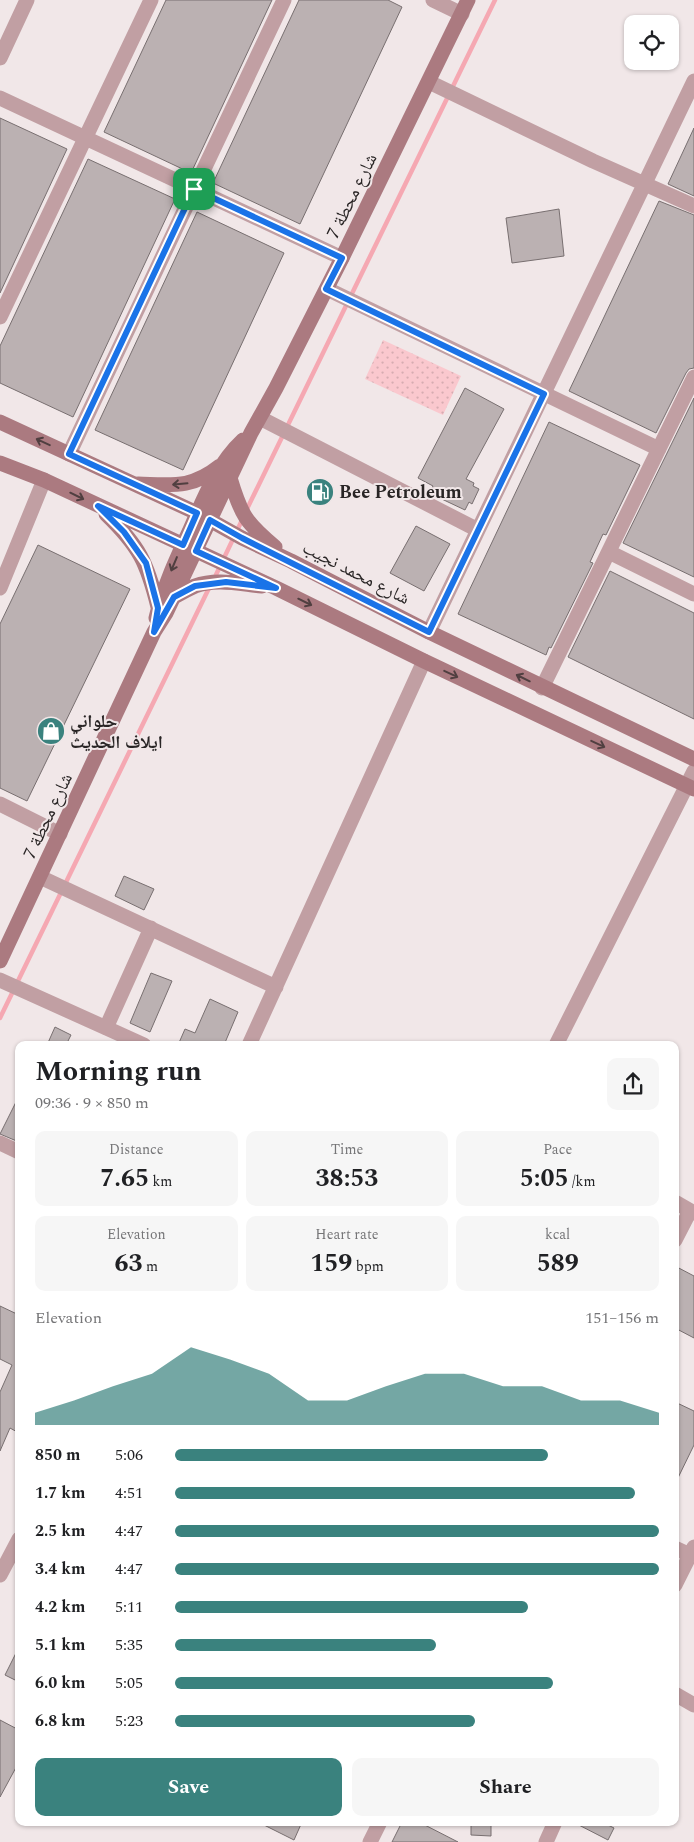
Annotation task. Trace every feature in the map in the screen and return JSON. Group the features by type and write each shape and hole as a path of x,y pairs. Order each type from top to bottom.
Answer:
{"main road":[{"name":"شارع محطة 7","path":"204,516 230,478 251,433 342,258 465,7"},
{"name":"شارع محمد نجيب","path":"0,422 204,516 242,538 429,632 542,688 694,759"},
{"name":"شارع محطة 7","path":"0,961 154,632 174,597 190,548 223,463 238,444 251,433"},
{"path":"0,462 44,480 276,588 690,788"},
{"path":"132,484 179,484 194,482 203,478 223,463"},
{"path":"230,478 242,514 250,525 291,561"},
{"path":"98,506 124,532 141,556 151,579 158,608"},
{"name":"شارع محطة 7","path":"154,632 158,608 166,585 190,548"},
{"path":"174,597 195,586 214,582 276,588"}],"street":[{"path":"0,58 27,0"},
{"path":"0,318 151,0"},
{"path":"69,454 284,0"},
{"path":"433,0 465,7"},
{"path":"429,632 694,81"},
{"path":"429,82 593,161 694,206"},
{"path":"0,98 342,258"},
{"path":"326,289 659,449"},
{"path":"542,688 694,377"},
{"path":"260,418 478,530"},
{"path":"0,588 44,480"},
{"path":"609,552 694,594"},
{"path":"251,1041 424,661"},
{"path":"558,1041 690,788 694,771"},
{"path":"0,804 60,834"},
{"path":"40,877 276,987"},
{"path":"106,1028 151,928"},
{"path":"0,980 135,1041"},
{"path":"0,1143 15,1150"},
{"path":"679,1204 692,1212 679,1233"},
{"path":"0,1576 15,1547"},
{"path":"679,1549 692,1551 679,1577"},
{"path":"679,1696 694,1705"},
{"path":"370,1842 378,1826"},
{"path":"549,1841 554,1826"}],"shaded area":[{"path":"383,340 461,376 443,415 365,379"}],"building":[{"path":"166,0 272,0 191,173 104,132"},
{"path":"299,0 388,0 402,7 300,224 213,183"},
{"path":"0,118 67,149 0,293"},
{"path":"694,128 694,196 668,184"},
{"path":"88,159 175,199 73,417 0,383 0,346"},
{"path":"659,201 694,215 694,368 689,369 686,373 656,433 569,391"},
{"path":"559,209 564,256 512,263 506,218"},
{"path":"197,212 284,253 183,470 95,430"},
{"path":"465,388 504,409 466,479 474,483 473,486 479,489 472,504 469,502 465,510 429,493 433,486 418,478"},
{"path":"694,398 694,577 623,543"},
{"path":"549,422 640,465 606,535 603,534 590,562 593,563 546,655 458,614"},
{"path":"416,526 450,544 424,591 390,573"},
{"path":"38,545 130,589 27,801 0,788 0,624"},
{"path":"610,571 694,613 694,719 568,657"},
{"path":"124,876 154,889 144,910 115,896"},
{"path":"151,973 172,981 150,1032 130,1023"},
{"path":"210,999 238,1012 226,1041 180,1041 185,1029 195,1033"},
{"path":"55,1027 71,1035 68,1041 49,1041"},
{"path":"15,1104 15,1140 0,1134"},
{"path":"679,1268 694,1276 694,1338 679,1330"},
{"path":"0,1306 15,1313 15,1431 10,1428 0,1451 0,1392 12,1365 0,1359"},
{"path":"679,1404 694,1411 694,1445 679,1476"},
{"path":"15,1655 15,1680 5,1675"},
{"path":"0,1720 15,1728 15,1769 0,1797"},
{"path":"266,1826 300,1826 294,1840"},
{"path":"400,1826 427,1826 458,1842 392,1842"},
{"path":"471,1826 491,1826 491,1836 471,1835"},
{"path":"581,1826 610,1826 614,1828 608,1840"}],"waterway":[{"path":"246,511 495,0"},
{"path":"214,579 243,518"},
{"path":"0,1018 210,586"}],"place":[{"name":"Bee Petroleum","path":"320,492"},
{"name":"حلواني ايلاف الحديث","path":"51,731"}],"route":[{"path":"194,189 342,258 326,289 544,394 429,632 210,520 196,551 276,588 226,582 195,586 174,597 154,632 158,608 146,563 124,532 98,506 183,545 197,513 69,454 194,189"}]}
